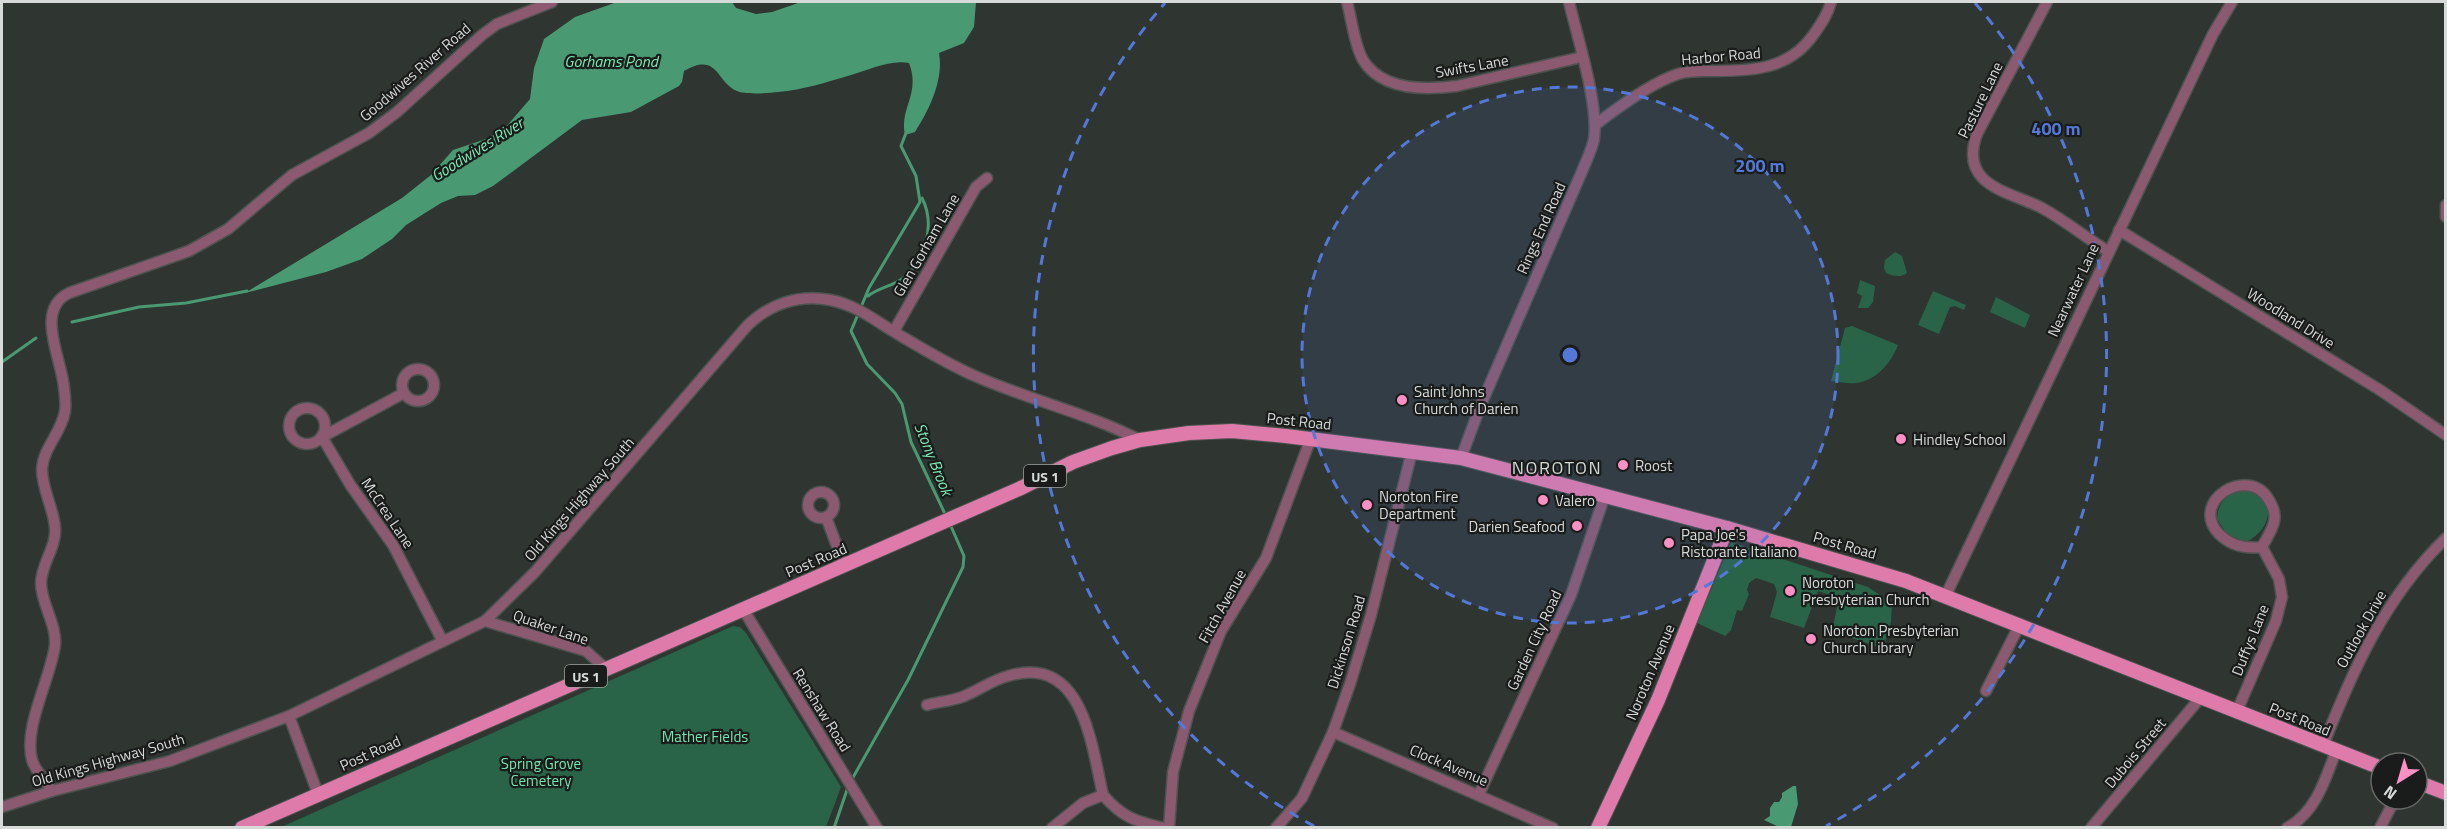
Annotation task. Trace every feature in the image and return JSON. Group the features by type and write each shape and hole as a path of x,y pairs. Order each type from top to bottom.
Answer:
{"main road":[{"name":"Post Road","path":"242,828 1021,488 1073,462 1140,440 1189,433 1232,431 1311,438 1461,458 1727,528 1946,595 2369,763"},
{"name":"Noroton Avenue","path":"1598,828 1658,700 1727,528"},
{"path":"2429,787 2445,793"}],"street":[{"name":"Goodwives River Road","path":"52,791 33,762 31,749 37,711 55,643 41,582 56,537 52,510 43,479 43,460 61,425 65,410 64,384 52,328 53,309 56,302 69,293 170,258 228,229 292,175 369,133 397,112 482,34 497,24 552,2"},
{"name":"Swifts Lane","path":"1347,2 1362,59 1382,77 1405,86 1437,89 1457,86 1582,57"},
{"name":"Rings End Road","path":"1461,458 1480,407 1590,152 1595,124 1569,2"},
{"name":"Harbor Road","path":"1595,124 1651,88 1678,74 1765,68 1779,64 1805,46 1828,11 1831,2"},
{"name":"Pasture Lane","path":"2047,2 1977,134 1973,145 1973,162 1989,185 1998,191 2043,209 2108,251"},
{"name":"Nearwater Lane","path":"1946,595 2108,251 2213,34 2232,2"},
{"name":"Glen Gorham Lane","path":"894,331 976,187 987,178"},
{"path":"2445,205 2445,217"},
{"name":"Woodland Drive","path":"2119,230 2380,390 2445,435"},
{"name":"Old Kings Highway South","path":"2,807 52,791 170,760 289,716 484,621 543,563 732,341 755,318 772,307 794,300 830,300 860,311 942,360 975,376 1113,426 1140,440"},
{"name":"McCrea Lane","path":"404,393 322,436 351,486 393,545 442,640"},
{"name":"Fitch Avenue","path":"1169,828 1173,772 1189,711 1221,631 1266,558 1311,438"},
{"name":"Dickinson Road","path":"1276,828 1302,798 1333,732 1371,615 1412,451"},
{"path":"2246,485 2258,488 2268,497 2274,511 2274,521 2262,547 2252,548 2230,543 2213,527 2210,519 2211,509 2222,493 2234,486 2246,485"},
{"name":"Garden City Road","path":"1479,794 1572,595 1605,495"},
{"path":"826,517 844,565"},
{"name":"Outlook Drive","path":"2287,828 2301,818 2315,801 2352,675 2377,626 2406,581 2445,538"},
{"name":"Duffys Lane","path":"2237,711 2276,621 2282,597 2279,579 2262,547"},
{"name":"Renshaw Road","path":"743,609 877,828"},
{"name":"Quaker Lane","path":"484,621 585,651 605,668"},
{"path":"1986,691 2020,624"},
{"path":"927,705 962,697 1006,676 1028,671 1050,675 1069,690 1087,722 1103,795 1117,811 1134,821 1164,828"},
{"name":"Dubois Street","path":"2091,828 2201,697"},
{"path":"289,716 318,794"},
{"name":"Clock Avenue","path":"1333,732 1553,828"},
{"path":"1052,828 1083,803 1103,795"},
{"path":"2380,828 2389,811"}],"green space":[{"path":"1895,252 1902,256 1907,273 1902,276 1886,273 1884,268 1885,260"},
{"path":"1860,280 1875,286 1873,302 1868,308 1858,308 1862,296 1857,293"},
{"path":"1933,291 1966,305 1964,310 1955,306 1950,307 1939,334 1918,325"},
{"path":"1996,297 2030,315 2025,328 1990,312"},
{"path":"1852,326 1898,345 1887,364 1870,379 1853,383 1831,381 1845,328"},
{"path":"2245,490 2256,493 2263,499 2268,513 2262,529 2246,542 2227,534 2217,519 2219,507 2225,499"},
{"path":"1731,542 1868,587 1892,603 1891,622 1883,649 1832,631 1839,598 1818,591 1804,628 1770,617 1777,592 1774,584 1756,578 1749,583 1747,590 1749,594 1742,611 1737,610 1731,630 1725,636 1697,623"},
{"path":"733,626 740,627 746,633 841,787 826,827 279,828"}],"water":[{"name":"Gorhams Pond","path":"617,2 732,2 736,8 756,14 772,12 801,2 976,2 974,27 964,43 939,53 939,74 934,94 915,132 905,135 905,117 913,84 909,63 887,64 797,89 757,93 737,91 730,87 710,66 704,64 695,66 684,71 679,86 631,112 582,120 493,186 475,195 458,196 441,203 406,225 392,239 362,259 326,272 245,293 402,198 431,175 453,150 489,138 505,128 530,99 534,68 544,39 575,17"},
{"path":"1796,786 1798,804 1791,827 1779,827 1764,820 1770,816 1770,808 1774,802 1779,802 1782,793"}],"waterway":[{"name":"Stony Brook","path":"906,133 901,146 916,176 920,202 869,288 851,331 867,364 895,393 902,404 911,442 946,516"},
{"path":"868,296 902,279 918,262 928,230 926,208 922,198"},
{"name":"Goodwives River","path":"72,322 139,307 186,303 247,291"},
{"name":"Goodwives River","path":"2,362 36,338"},
{"name":"Stony Brook","path":"851,781 908,680 963,567 964,556 950,524"},
{"name":"Stony Brook","path":"834,828 848,787"}],"place":[{"name":"Saint Johns Church of Darien","path":"1402,400"},
{"name":"Hindley School","path":"1901,439"},
{"name":"Roost","path":"1623,465"},
{"name":"Valero","path":"1543,500"},
{"name":"Noroton Fire Department","path":"1367,505"},
{"name":"Darien Seafood","path":"1577,526"},
{"name":"Papa Joe's Ristorante Italiano","path":"1669,543"},
{"name":"Noroton Presbyterian Church","path":"1790,591"},
{"name":"Noroton Presbyterian Church Library","path":"1811,639"}],"district":[{"name":"NOROTON","path":"1557,467"}],"park label":[{"name":"Mather Fields","path":"705,736"},
{"name":"Spring Grove Cemetery","path":"541,772"}]}
